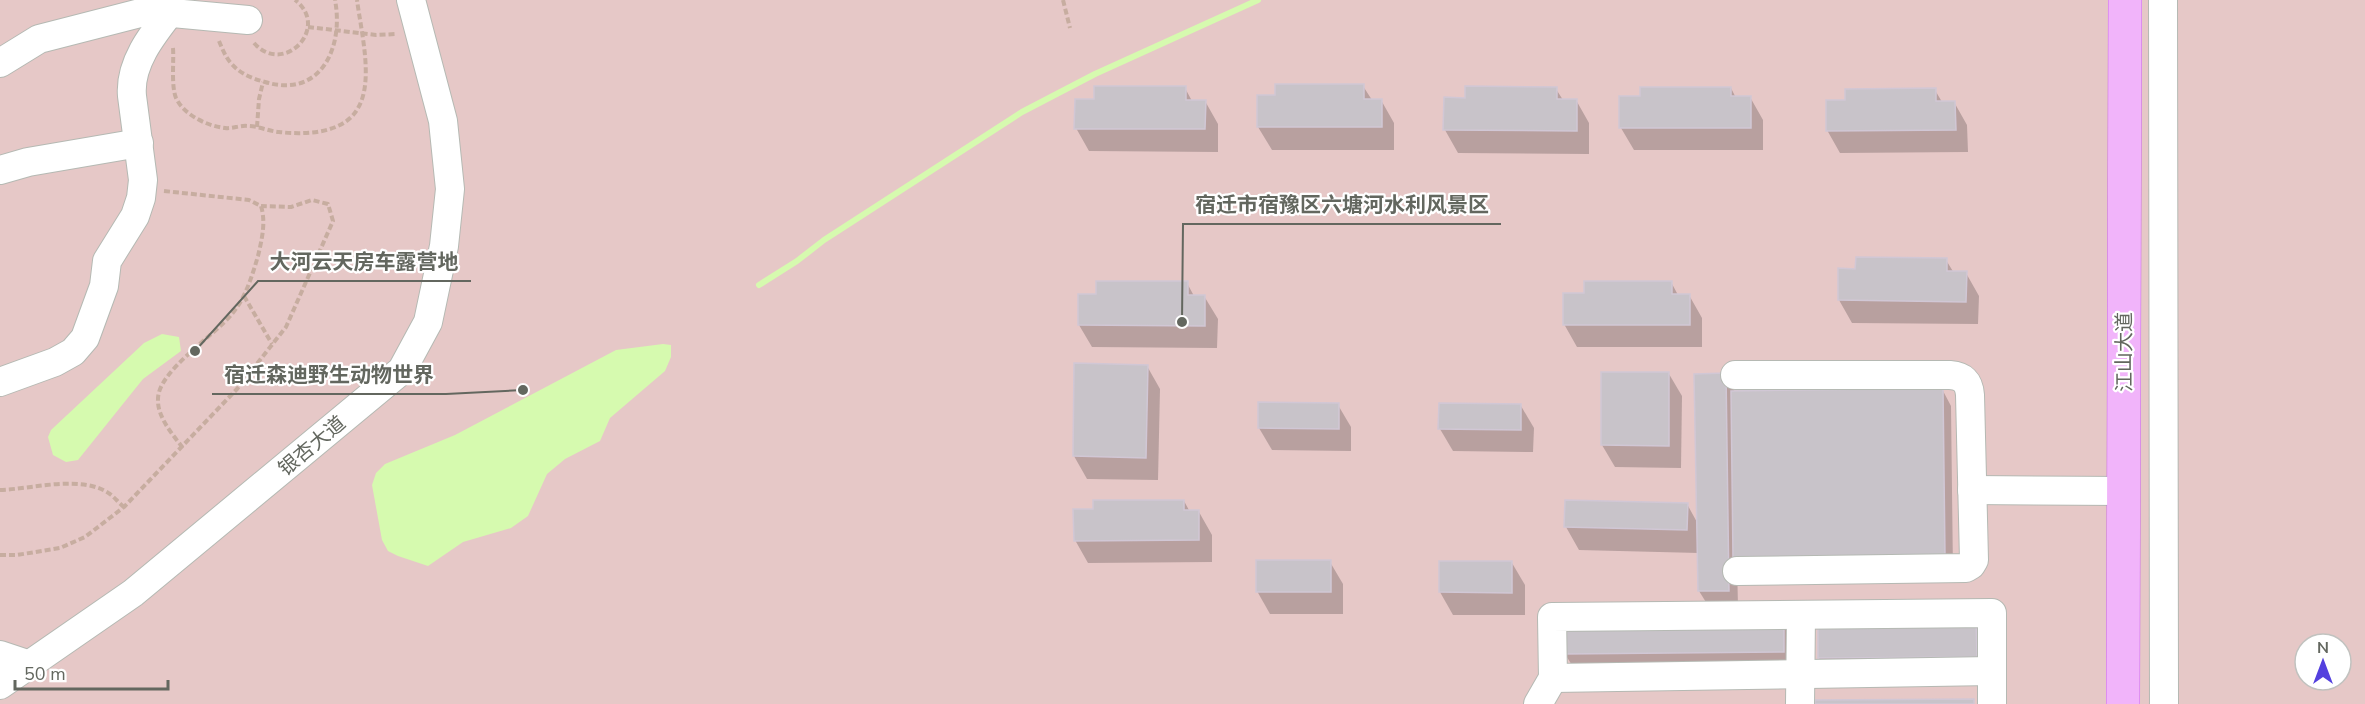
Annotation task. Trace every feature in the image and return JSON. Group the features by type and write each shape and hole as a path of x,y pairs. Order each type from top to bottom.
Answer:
{"main road":[{"name":"江山大道","path":"2123,704 2125,0"}],"street":[{"name":"银杏大道","path":"0,685 133,593 402,370 428,322 444,246 450,189 443,121 411,0"},
{"path":"2163,0 2164,704"},
{"path":"0,382 55,362 73,352 85,338 104,286 107,261 135,216 143,180 132,96 132,78 143,50 151,7"},
{"path":"0,63 39,39 151,7 248,20"},
{"path":"0,170 28,162 139,143"},
{"path":"1735,375 1958,376 1965,381 1971,395 1974,560 1966,568 1737,571"},
{"path":"1972,490 2124,491"},
{"path":"1538,704 1553,678 1552,617 1992,613 1992,704"},
{"path":"1800,704 1801,615"},
{"path":"0,655 30,665"},
{"path":"1553,678 1992,671"}],"path":[{"path":"248,20 252,40 258,47 277,55 296,48 303,41 308,27 306,12 296,0"},
{"path":"213,16 218,39 228,61 247,77 272,85 304,84 325,66 334,45 337,30 335,0"},
{"path":"151,7 176,98 189,112 201,122 226,128 247,126 298,134 316,132 341,124 358,110 366,86 357,0"},
{"path":"1063,0 1070,28"},
{"path":"308,27 376,35 420,33"},
{"path":"257,127 263,82"},
{"path":"0,555 17,555 60,548 85,537 124,507 183,448 237,389 286,327 333,221 328,204 312,200 291,207 261,206 249,200 226,196 142,190"},
{"path":"183,448 161,413 158,399 173,368 216,331 244,296 261,243 264,216 261,206"},
{"path":"244,296 272,344"},
{"path":"0,490 66,483 94,487 110,494 124,507"}],"shaded area":[{"path":"0,0 2365,0 2365,704 0,704"},
{"path":"162,334 179,337 181,351 143,379 78,460 66,462 53,455 48,437 51,430 144,343"},
{"path":"671,345 671,357 665,371 610,418 600,441 565,459 547,474 528,516 511,528 463,542 428,566 388,551 382,540 372,485 376,473 385,464 455,435 616,350"}],"building":[{"path":"1275,84 1364,84 1364,99 1382,99 1382,127 1257,127 1257,95 1275,95"},
{"path":"1094,86 1186,86 1186,100 1206,100 1205,129 1074,129 1075,99 1094,99"},
{"path":"1465,86 1557,87 1557,99 1577,99 1577,131 1443,130 1444,97 1465,98"},
{"path":"1640,87 1731,87 1731,96 1751,96 1751,128 1619,128 1619,96 1640,96"},
{"path":"1936,88 1936,101 1955,101 1956,130 1826,131 1826,100 1845,100 1845,89"},
{"path":"1856,257 1947,258 1947,271 1967,271 1966,302 1838,300 1838,268 1855,269"},
{"path":"1096,281 1188,281 1188,295 1205,295 1205,326 1078,325 1078,294 1096,294"},
{"path":"1584,281 1672,281 1672,294 1690,294 1690,325 1563,325 1563,293 1584,293"},
{"path":"1074,363 1148,365 1146,458 1073,456"},
{"path":"1601,372 1669,372 1669,446 1601,445"},
{"path":"1726,373 1729,591 1698,591 1694,374"},
{"path":"1943,388 1945,556 1733,559 1731,391"},
{"path":"1258,402 1339,403 1339,429 1258,428"},
{"path":"1439,403 1521,404 1521,430 1438,429"},
{"path":"1093,500 1184,500 1184,510 1199,510 1199,540 1074,541 1073,509 1093,509"},
{"path":"1565,500 1688,503 1687,530 1564,527"},
{"path":"1256,560 1331,560 1331,592 1256,592"},
{"path":"1439,561 1512,561 1512,593 1439,592"},
{"path":"1976,620 1977,657 1818,658 1818,621"},
{"path":"1784,622 1784,652 1564,654 1564,623"},
{"path":"1974,699 1974,704 1815,704 1815,700"}],"waterway":[{"path":"759,285 797,261 824,240 1022,112 1095,74 1258,0"}],"place":[{"name":"宿迁市宿豫区六塘河水利风景区","path":"1182,322"},
{"name":"大河云天房车露营地","path":"195,351"},
{"name":"宿迁森迪野生动物世界","path":"523,390"}]}
